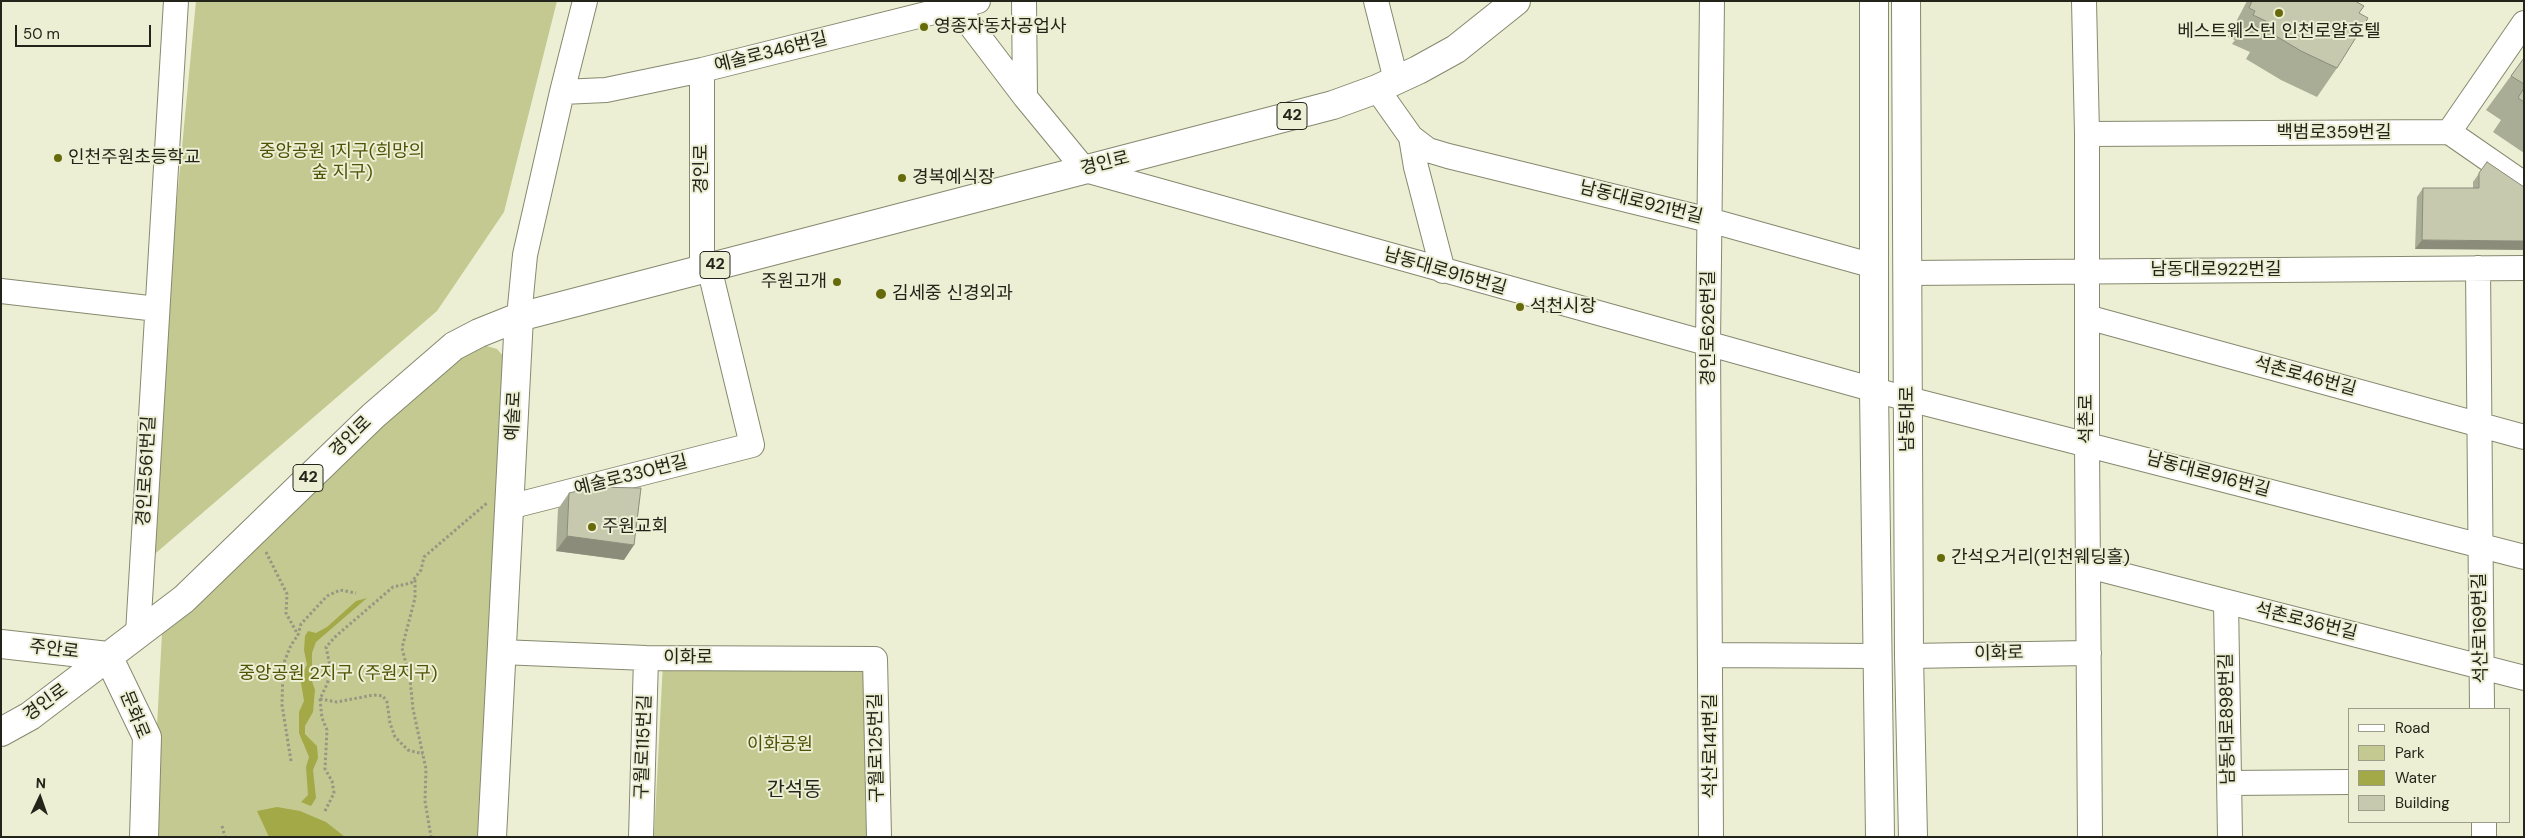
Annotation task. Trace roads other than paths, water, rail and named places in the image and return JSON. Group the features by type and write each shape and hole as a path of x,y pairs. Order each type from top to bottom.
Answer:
{"main road":[{"name":"경인로","path":"1486,27 1505,1"},
{"name":"경인로","path":"1,732 30,716 184,598 373,416 454,346 519,317 1332,106 1387,85 1456,48 1486,27 1516,1"},
{"name":"경인로","path":"1486,27 1536,1"},
{"path":"1874,1 1874,266 1891,395 1878,656 1880,837"},
{"name":"남동대로","path":"1906,1 1908,273 1891,395 1909,656 1912,837"},
{"name":"예술로","path":"492,837 519,317"},
{"name":"주안로","path":"1,644 108,656"},
{"name":"문화로","path":"108,656 147,737 144,837"}],"street":[{"name":"경인로561번길","path":"138,633 176,1"},
{"name":"예술로","path":"519,317 525,255 585,1"},
{"path":"1024,1 1025,97"},
{"path":"1376,1 1387,85 1411,137 1416,167 1443,272"},
{"name":"경인로626번길","path":"1710,655 1708,344 1712,1"},
{"name":"석촌로","path":"2084,1 2087,134 2086,444 2090,837"},
{"path":"962,3 1025,97 1085,170"},
{"name":"예술로346번길","path":"562,92 606,90 702,70 962,3"},
{"path":"2524,23 2449,132 2524,184"},
{"name":"경인로","path":"702,70 706,268 752,445"},
{"name":"백범로359번길","path":"2087,134 2449,132"},
{"name":"남동대로921번길","path":"1411,137 1428,150 1448,156 1709,220 1874,266"},
{"name":"남동대로915번길","path":"1085,170 1443,272 1891,395"},
{"name":"석산로169번길","path":"2478,268 2482,708"},
{"name":"남동대로922번길","path":"1908,273 2087,270 2524,268"},
{"path":"2,295 157,309"},
{"name":"석촌로46번길","path":"2087,317 2524,436"},
{"name":"남동대로916번길","path":"1891,395 2524,558"},
{"name":"예술로330번길","path":"510,495 752,445"},
{"name":"석촌로36번길","path":"2088,566 2524,678"},
{"name":"남동대로898번길","path":"2226,602 2230,837"},
{"name":"이화로","path":"501,652 646,658 875,659"},
{"name":"이화로","path":"1909,656 2089,653"},
{"path":"1710,655 1878,656"},
{"name":"석산로141번길","path":"1710,655 1711,837"},
{"name":"구월로115번길","path":"641,837 646,658"},
{"name":"구월로125번길","path":"875,659 879,837"},
{"path":"2229,783 2348,782"},
{"path":"2484,823 2484,837"}],"water":[{"path":"367,598 316,642 312,653 312,681 315,690 313,712 305,726 305,734 317,746 318,758 313,770 316,798 311,806 301,802 308,795 306,767 309,757 299,733 299,712 304,701 300,677 307,665 304,650 305,636 308,631 316,633 327,627 356,601"},
{"path":"277,807 300,811 326,822 345,837 269,837 257,811"}],"place":[{"name":"베스트웨스턴 인천로얄호텔","path":"2279,13"},
{"name":"영종자동차공업사","path":"924,27"},
{"name":"인천주원초등학교","path":"58,158"},
{"name":"경복예식장","path":"902,178"},
{"name":"주원고개","path":"837,282"},
{"name":"김세중 신경외과","path":"881,294"},
{"name":"석천시장","path":"1520,307"},
{"name":"주원교회","path":"592,527"},
{"name":"간석오거리(인천웨딩홀)","path":"1941,558"}],"district":[{"name":"간석동","path":"794,791"}],"park label":[{"name":"중앙공원 1지구(희망의 숲 지구)","path":"342,162"},
{"name":"중앙공원 2지구 (주원지구)","path":"338,674"},
{"name":"이화공원","path":"780,745"}]}
